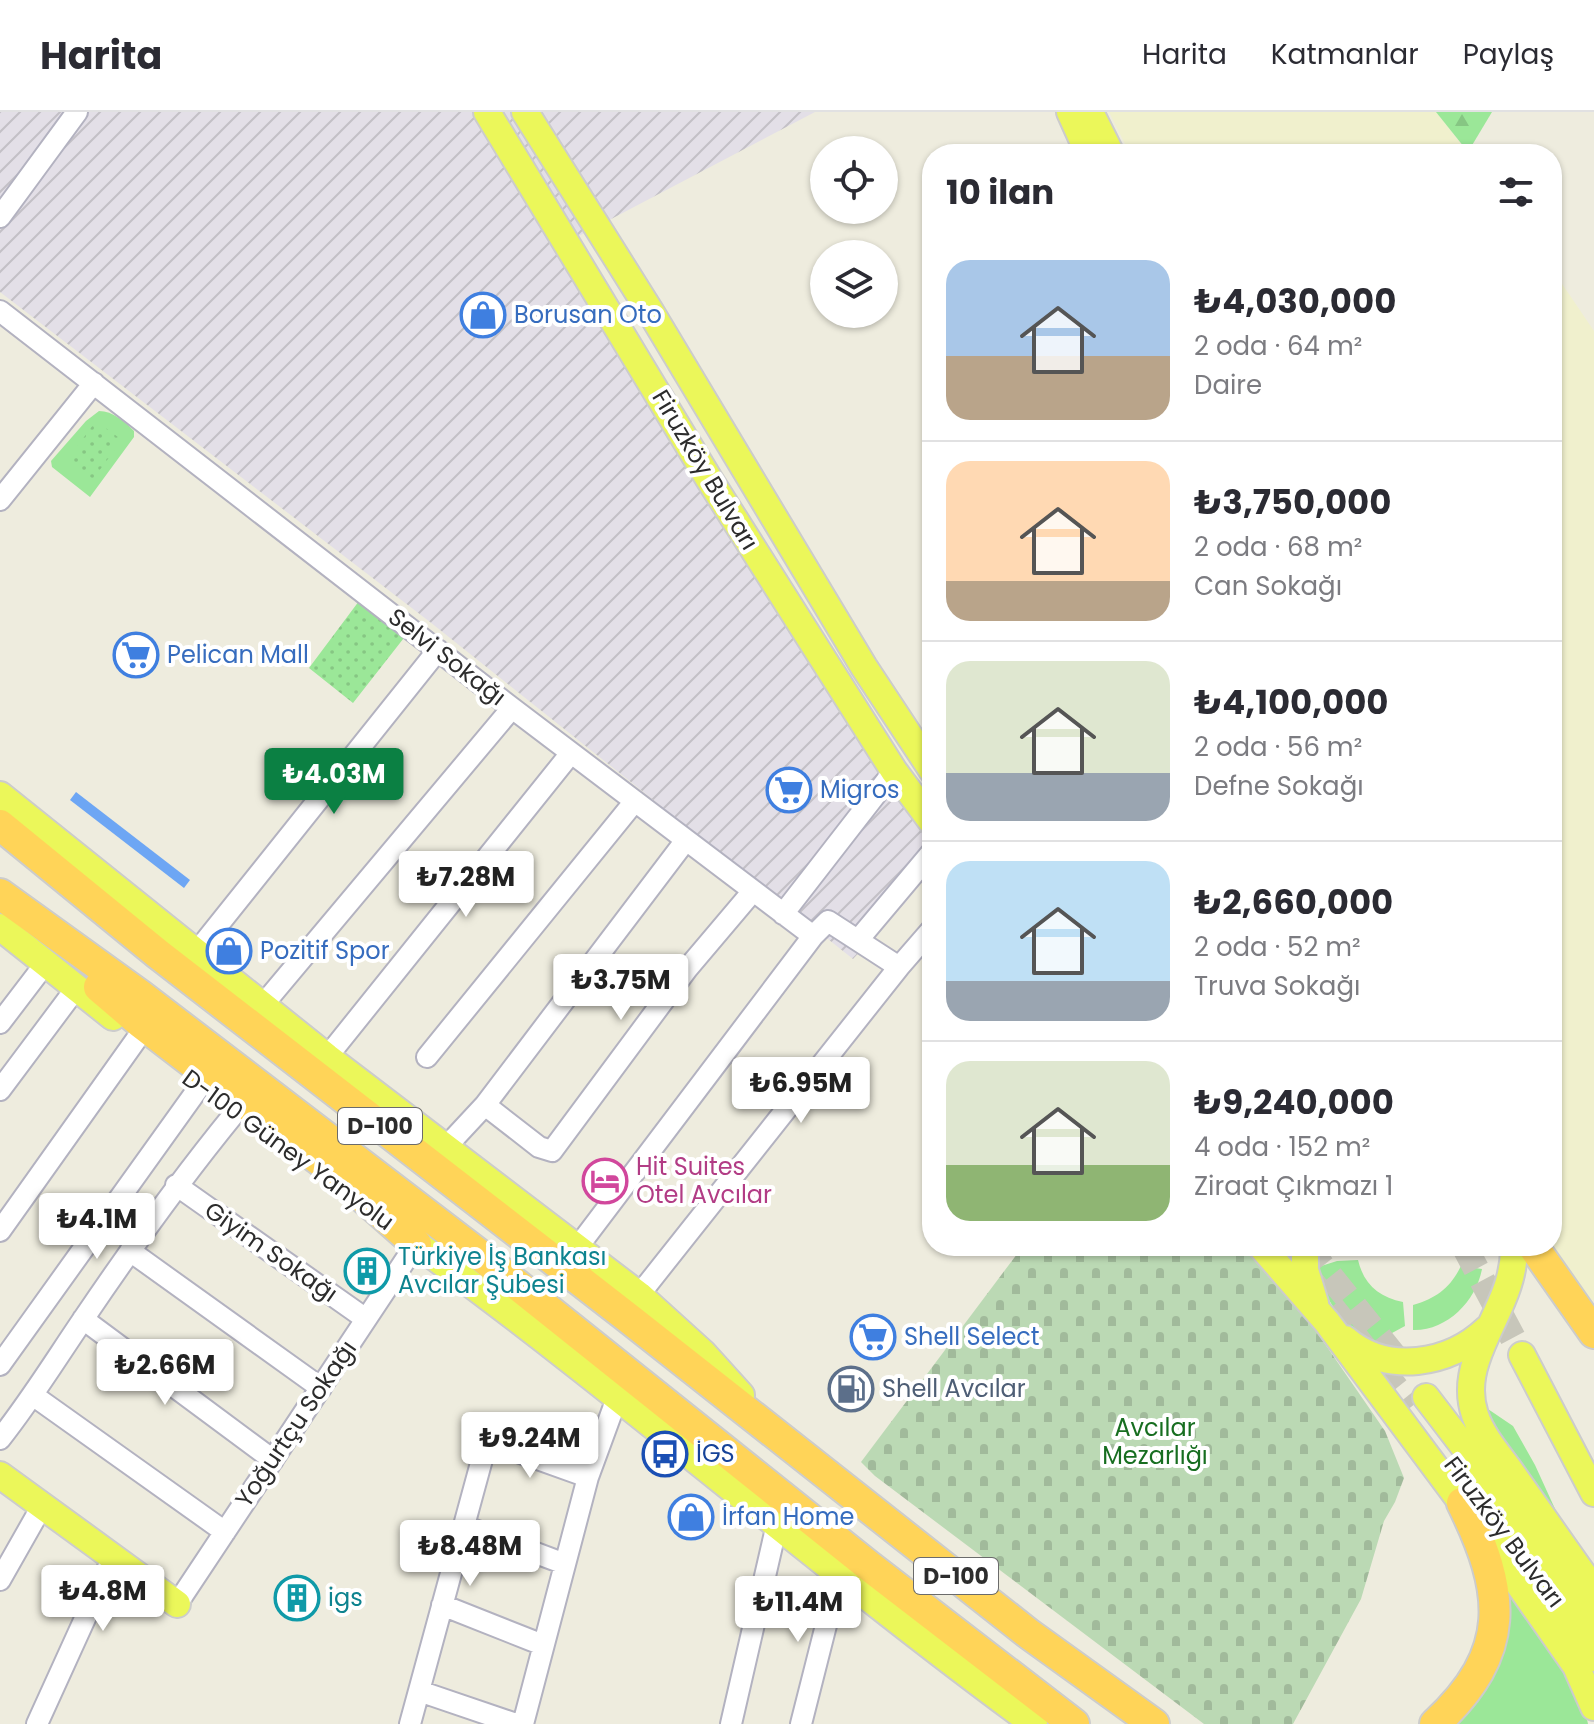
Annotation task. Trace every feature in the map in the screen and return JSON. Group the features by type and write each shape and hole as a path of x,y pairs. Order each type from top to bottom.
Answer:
{"highway":[{"name":"D-100","path":"0,825 158,954 763,1423 1029,1634 1154,1724"},
{"name":"D-100","path":"0,894 140,995 476,1252 869,1566 1074,1724"},
{"path":"29,915 39,935 141,1023 331,1169 416,1244"},
{"path":"1540,1256 1594,1333"},
{"path":"1435,1724 1470,1687 1493,1634 1491,1571 1462,1503"}],"main road":[{"name":"Firuzköy Bulvarı","path":"487,112 709,479 894,771 922,809"},
{"name":"Firuzköy Bulvarı","path":"525,112 864,667 922,755"},
{"path":"1070,112 1084,144"},
{"path":"1090,112 1106,144"},
{"path":"585,272 605,270 645,324 671,347"},
{"path":"0,795 195,954 639,1295 703,1353 763,1423"},
{"name":"D-100 Güney Yanyolu","path":"0,927 234,1114 416,1244 617,1398 963,1672 1034,1724"},
{"path":"1270,1256 1327,1322 1462,1503 1576,1666 1594,1707"},
{"path":"1305,1256 1312,1297 1327,1322 1348,1342 1374,1356 1405,1362 1442,1357 1474,1341 1489,1326"},
{"path":"1513,1256 1508,1292 1489,1326 1472,1372 1470,1389 1476,1418 1483,1434 1585,1577 1594,1595"},
{"path":"1522,1355 1594,1493"},
{"name":"Firuzköy Bulvarı","path":"1594,1621 1576,1593 1419,1402 1594,1658"},
{"path":"0,1475 177,1604"}],"street":[{"path":"0,217 77,112"},
{"name":"Selvi Sokağı","path":"4,322 94,383 512,708 813,936"},
{"path":"0,500 94,383"},
{"path":"195,954 438,650"},
{"path":"262,1006 512,708"},
{"path":"327,1057 571,753"},
{"path":"783,914 894,771"},
{"path":"427,1057 635,801"},
{"path":"445,1148 485,1105 686,840"},
{"path":"858,940 922,864"},
{"path":"485,1105 539,1147 552,1151 687,969 753,891"},
{"path":"577,1248 813,936 828,921 899,967"},
{"path":"639,1295 922,941"},
{"path":"0,1023 45,964"},
{"path":"0,1090 77,987"},
{"path":"0,1231 138,1037"},
{"path":"0,1365 200,1086"},
{"path":"0,1439 34,1396 176,1185 234,1114"},
{"name":"Giyim Sokağı","path":"176,1185 366,1319"},
{"name":"Yoğurtçu Sokağı","path":"177,1604 416,1244"},
{"path":"130,1251 321,1388"},
{"path":"83,1319 273,1460"},
{"path":"34,1396 225,1532"},
{"path":"523,1724 588,1477 617,1398"},
{"path":"410,1724 487,1441 588,1477"},
{"path":"0,1580 42,1506"},
{"path":"731,1724 777,1524"},
{"path":"464,1526 565,1564"},
{"path":"37,1724 113,1557"},
{"path":"801,1724 839,1574"},
{"path":"442,1605 543,1645"},
{"path":"419,1691 516,1724"}],"shaded area":[{"path":"0,112 815,112 554,249 922,820 922,882 853,959 430,622 0,292"},
{"path":"1109,112 1436,112 1461,144 1125,144"},
{"path":"1562,284 1594,331 1594,1301 1583,1295 1556,1256 1562,1256"}],"green space":[{"path":"1436,112 1492,112 1473,144 1462,144"},
{"path":"99,411 123,421 134,431 134,437 90,497 52,467 51,461 86,421"},
{"path":"96,421 122,440 93,479 67,460"},
{"path":"362,597 407,634 353,703 309,668"},
{"name":"Avcılar Mezarlığı","path":"1016,1256 1257,1256 1294,1299 1385,1431 1404,1478 1384,1521 1361,1599 1293,1724 1204,1724 875,1476 861,1462"},
{"path":"1358,1260 1364,1276 1374,1288 1387,1297 1403,1302 1405,1326 1392,1333 1388,1345 1374,1341 1351,1327 1333,1306 1321,1281 1318,1267 1337,1261"},
{"path":"1461,1266 1482,1269 1466,1303 1448,1320 1413,1330 1413,1305 1442,1291"},
{"path":"1482,1405 1513,1426 1561,1522 1501,1444"},
{"path":"1504,1576 1583,1701 1588,1724 1450,1724"}],"water":[{"path":"76,792 190,880 184,888 70,800"}],"tunnel":[{"path":"1291,1256 1411,1407"},
{"path":"1314,1256 1407,1372"},
{"path":"1469,1256 1522,1355"}],"place":[{"name":"Borusan Oto","path":"483,315"},
{"name":"Pelican Mall","path":"136,655"},
{"name":"Migros","path":"789,790"},
{"name":"Pozitif Spor","path":"229,951"},
{"name":"Hit Suites Otel Avcılar","path":"605,1181"},
{"name":"Türkiye İş Bankası Avcılar Şubesi","path":"367,1271"},
{"name":"Shell Select","path":"873,1337"},
{"name":"Shell Avcılar","path":"851,1389"},
{"name":"İGS","path":"665,1454"},
{"name":"İrfan Home","path":"691,1517"},
{"name":"igs","path":"297,1598"}]}
